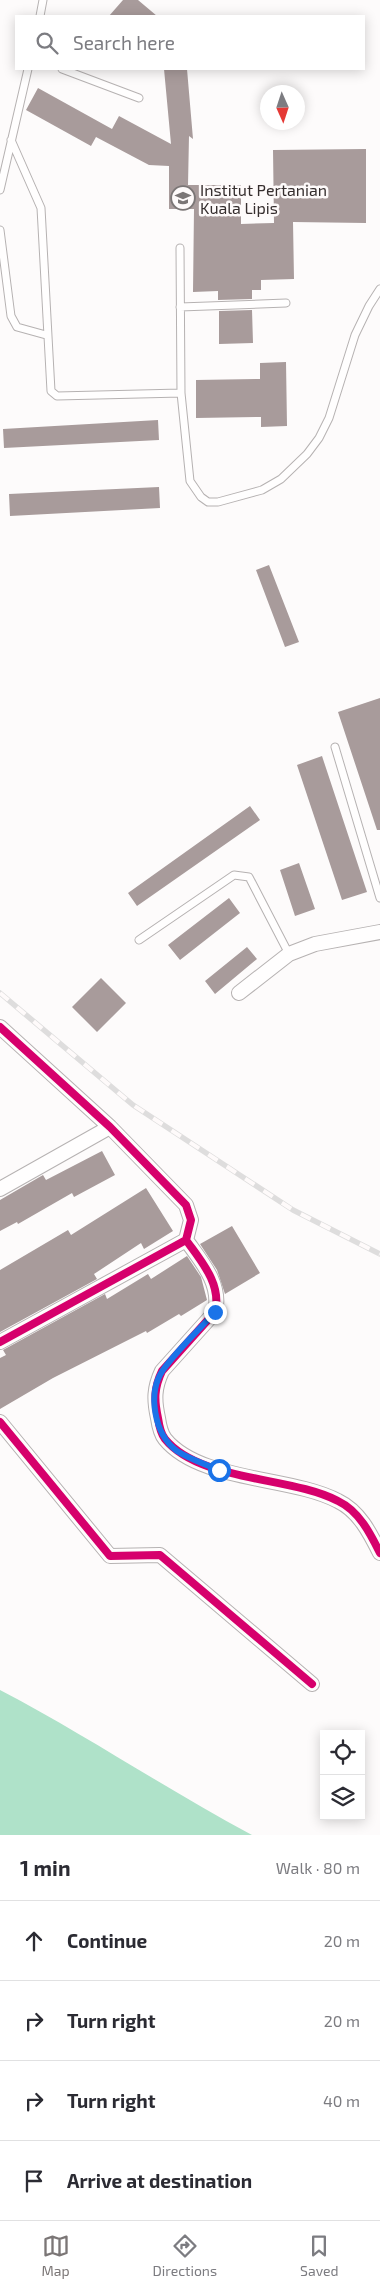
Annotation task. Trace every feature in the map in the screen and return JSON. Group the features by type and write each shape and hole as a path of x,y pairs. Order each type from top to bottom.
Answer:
{"street":[{"path":"239,993 289,954 316,944 380,932"},
{"path":"1,1029 110,1127 186,1205 190,1220 186,1240 212,1279 217,1304 215,1312 162,1371 157,1382 154,1394 164,1438 176,1450 219,1470 313,1491 340,1502 364,1524 380,1553"},
{"path":"0,1189 110,1127"},
{"path":"0,1342 186,1240"},
{"path":"0,1422 110,1556 160,1555 312,1684"}],"lane":[{"path":"40,15 44,0"},
{"path":"0,190 28,70"},
{"path":"65,70 139,98"},
{"path":"11,140 41,208 46,335 51,392 57,396 181,393"},
{"path":"0,230 11,316 17,327 46,335"},
{"path":"180,248 181,393 190,482 193,489 208,502 218,502 262,490 281,479 307,454 319,438 329,418 355,336 369,306 380,289"},
{"path":"180,307 286,303"},
{"path":"335,747 380,898"},
{"path":"139,940 234,875 249,877 289,954"}],"shaded area":[{"path":"0,1690 64,1725 252,1835 0,1835"}],"building":[{"path":"123,0 138,0 156,15 110,15"},
{"path":"164,70 187,70 193,139 189,136 188,185 241,185 241,224 274,223 273,150 366,149 366,223 293,222 294,279 261,280 261,290 252,290 252,299 218,300 218,291 193,292 194,209 169,209 169,166 149,165 96,137 91,146 26,110 38,88 112,129 119,116 171,144"},
{"path":"252,310 253,343 219,344 219,311"},
{"path":"286,362 287,426 261,427 261,417 196,418 196,380 260,379 260,363"},
{"path":"158,420 159,440 4,448 3,429"},
{"path":"159,487 160,508 10,516 9,494"},
{"path":"269,565 299,642 285,647 256,570"},
{"path":"380,698 380,830 377,830 338,712"},
{"path":"322,756 367,892 342,900 297,765"},
{"path":"250,806 260,820 137,906 128,893"},
{"path":"299,863 315,909 295,916 280,870"},
{"path":"229,898 240,913 180,960 168,945"},
{"path":"247,947 257,959 215,994 205,981"},
{"path":"101,978 126,1003 97,1032 72,1007"},
{"path":"102,1151 115,1175 74,1197 72,1193 18,1224 17,1222 0,1231 0,1200 43,1175 46,1180"},
{"path":"146,1188 173,1231 144,1249 141,1243 94,1274 97,1279 0,1332 0,1270 68,1230 71,1235"},
{"path":"232,1226 260,1273 225,1294 217,1270 200,1244"},
{"path":"187,1256 201,1277 207,1300 181,1316 179,1314 147,1333 146,1331 53,1378 0,1409 0,1358 6,1355 3,1350 105,1294 107,1299 148,1274 151,1279"}],"railway":[{"path":"0,993 133,1105 293,1210 380,1254"}],"cycle path":[{"path":"0,1027 110,1127 186,1205 191,1220 186,1240 0,1342"},
{"path":"186,1240 204,1265 213,1282 216,1292 215,1312 162,1371 159,1377 155,1400 161,1432 165,1439 181,1453 200,1463 223,1471 319,1493 338,1501 358,1517 368,1530 380,1553"},
{"path":"0,1422 110,1556 160,1555 312,1684"}],"place":[{"name":"Institut Pertanian Kuala Lipis","path":"183,198"}],"route":[{"path":"215,1312 162,1371 154,1394 159,1424 164,1438 176,1450 219,1470"}]}
